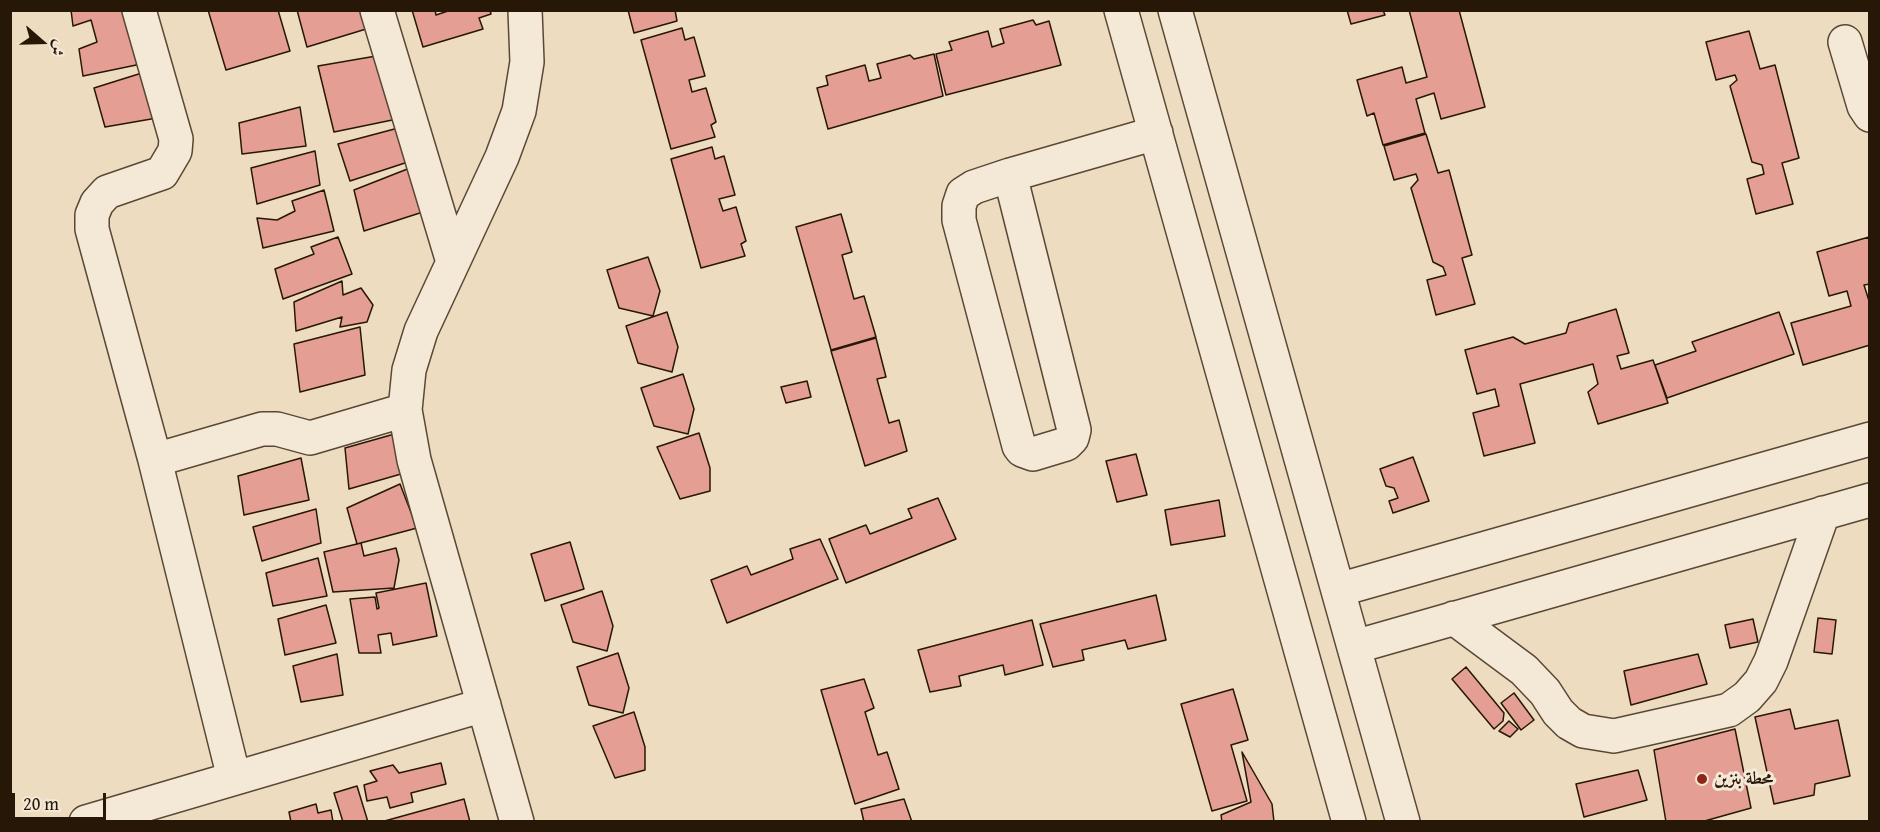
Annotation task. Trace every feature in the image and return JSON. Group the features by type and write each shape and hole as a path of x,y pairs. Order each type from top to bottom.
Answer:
{"street":[{"path":"139,10 177,139 175,152 162,173 106,192 97,203 92,215 92,229 155,460 234,778"},
{"path":"377,10 453,262"},
{"path":"517,822 414,460 405,410 409,370 421,331 502,157 519,111 527,62 525,10"},
{"path":"1121,10 1349,822"},
{"path":"1175,10 1403,822"},
{"path":"1845,42 1864,106 1869,115"},
{"path":"1010,175 1074,430 1072,438 1066,444 1033,454 1022,450 1019,446 960,220 959,206 963,194 974,187 1010,175 1156,133"},
{"path":"155,460 262,429 277,429 310,438 405,410"},
{"path":"1338,590 1869,439"},
{"path":"1354,647 1869,500"},
{"path":"1454,618 1524,670 1545,692 1558,712 1569,723 1583,731 1614,736 1729,710 1747,698 1761,681 1771,661 1823,513"},
{"path":"86,822 156,812 234,778 484,705"}],"building":[{"path":"71,10 135,10 146,63 83,76 79,49 97,42 91,20 73,26"},
{"path":"208,10 278,10 290,51 226,70"},
{"path":"297,10 371,10 376,26 307,47"},
{"path":"412,10 435,10 436,15 451,10 490,10 491,14 479,18 483,29 423,47"},
{"path":"628,10 675,10 677,21 634,33"},
{"path":"1347,10 1383,10 1385,15 1351,24"},
{"path":"1409,10 1459,10 1485,107 1441,119 1434,93 1416,99 1425,133 1383,145 1374,113 1367,116 1357,80 1402,67 1406,83 1427,77"},
{"path":"1033,20 1036,25 1049,21 1061,65 946,95 936,54 952,50 949,42 988,31 992,47 1004,43 1000,29"},
{"path":"682,28 685,40 694,37 705,76 689,80 692,92 706,88 716,122 711,125 715,137 671,149 641,40"},
{"path":"1749,31 1760,69 1775,65 1799,158 1782,163 1793,204 1756,214 1747,179 1764,174 1762,165 1752,162 1730,86 1737,80 1735,75 1716,80 1706,42"},
{"path":"934,54 943,96 828,129 817,88 828,85 826,76 865,65 869,81 881,78 877,64 910,55 914,59"},
{"path":"382,55 402,118 334,132 318,66"},
{"path":"145,72 157,118 105,127 94,88"},
{"path":"300,107 306,146 242,154 239,123"},
{"path":"402,127 414,160 350,181 338,144"},
{"path":"1426,134 1438,173 1449,170 1472,255 1462,258 1475,304 1436,315 1427,280 1446,275 1443,267 1433,262 1411,188 1418,180 1416,174 1394,180 1384,146"},
{"path":"712,147 715,159 724,156 735,195 719,199 723,211 736,207 746,241 741,244 745,256 701,268 671,159"},
{"path":"315,151 320,185 257,204 251,168"},
{"path":"415,166 426,211 364,231 354,190"},
{"path":"324,190 334,231 263,248 257,218 277,220 295,211 292,201"},
{"path":"841,214 852,252 842,255 854,299 864,296 876,337 831,350 796,227"},
{"path":"338,237 352,274 283,299 275,269 314,254 311,247"},
{"path":"1869,237 1870,284 1864,285 1870,304 1870,345 1803,365 1791,323 1851,306 1847,291 1829,296 1817,252"},
{"path":"648,257 660,291 653,316 619,308 607,270"},
{"path":"342,281 343,295 361,288 373,305 367,322 340,327 342,317 296,331 294,302"},
{"path":"1616,309 1629,353 1617,356 1621,369 1653,360 1668,403 1598,424 1588,392 1598,384 1593,364 1520,384 1535,443 1484,456 1473,413 1499,406 1495,389 1477,394 1465,350 1513,337 1525,344 1566,333 1569,323"},
{"path":"667,312 678,347 672,372 638,363 626,326"},
{"path":"1779,312 1794,354 1667,398 1655,365 1696,351 1692,342"},
{"path":"360,327 365,375 300,392 294,344"},
{"path":"876,338 886,377 877,379 889,423 899,420 907,451 865,466 831,351"},
{"path":"683,374 694,409 688,434 654,426 641,388"},
{"path":"807,381 811,397 786,403 781,387"},
{"path":"398,433 401,474 349,489 345,448"},
{"path":"699,433 710,468 710,491 680,499 657,447"},
{"path":"1136,454 1147,495 1117,502 1106,461"},
{"path":"1413,457 1429,501 1393,513 1389,501 1398,498 1394,488 1386,486 1380,469"},
{"path":"301,458 309,500 244,515 238,476"},
{"path":"400,484 417,528 357,544 347,508"},
{"path":"938,498 956,539 846,583 829,539 866,525 870,534 912,518 908,509"},
{"path":"1219,500 1225,536 1171,545 1165,510"},
{"path":"316,509 321,543 262,561 253,527"},
{"path":"820,539 838,579 727,623 711,580 747,566 751,575 793,559 790,549"},
{"path":"570,542 584,589 545,601 531,554"},
{"path":"361,543 364,556 396,548 399,560 394,588 333,592 324,552"},
{"path":"318,558 327,596 273,606 266,573"},
{"path":"426,583 437,636 393,645 391,633 378,635 381,653 359,653 350,599 375,597 377,609 379,608 376,593"},
{"path":"602,591 613,626 607,651 573,642 561,605"},
{"path":"1156,595 1166,640 1128,649 1125,640 1082,650 1084,660 1053,667 1040,624"},
{"path":"326,605 336,643 285,655 278,619"},
{"path":"1818,618 1836,620 1832,654 1814,652"},
{"path":"1753,619 1758,642 1730,648 1725,625"},
{"path":"1032,620 1043,665 1005,675 1003,665 959,676 961,686 930,692 918,650"},
{"path":"618,653 629,688 623,713 589,705 577,667"},
{"path":"337,654 343,695 301,702 293,666"},
{"path":"1698,654 1707,684 1631,705 1624,671"},
{"path":"1466,667 1504,713 1503,721 1494,729 1452,679"},
{"path":"864,679 874,708 865,712 878,755 887,752 899,789 855,804 821,690"},
{"path":"1233,689 1248,740 1231,745 1247,801 1212,811 1181,704"},
{"path":"1514,693 1534,720 1521,730 1501,703"},
{"path":"1790,709 1795,729 1838,720 1850,776 1815,784 1814,795 1774,804 1755,717"},
{"path":"634,712 645,747 645,770 615,778 593,726"},
{"path":"1509,721 1518,729 1510,737 1499,731"},
{"name":"محطة بنزين","path":"1735,729 1751,808 1701,822 1666,822 1654,750"},
{"path":"1242,752 1272,804 1274,822 1222,822 1221,815 1251,802"},
{"path":"441,763 446,784 411,793 413,802 390,808 387,797 367,801 364,785 377,781 370,771 393,765 399,773"},
{"path":"1638,770 1647,800 1584,817 1576,784"},
{"path":"357,786 368,822 343,822 334,793"},
{"path":"464,799 470,822 381,822"},
{"path":"904,799 912,822 864,822 861,809"},
{"path":"316,804 318,813 331,810 333,822 291,822 289,812"}],"place":[{"name":"محطة بنزين","path":"1702,779"}]}
